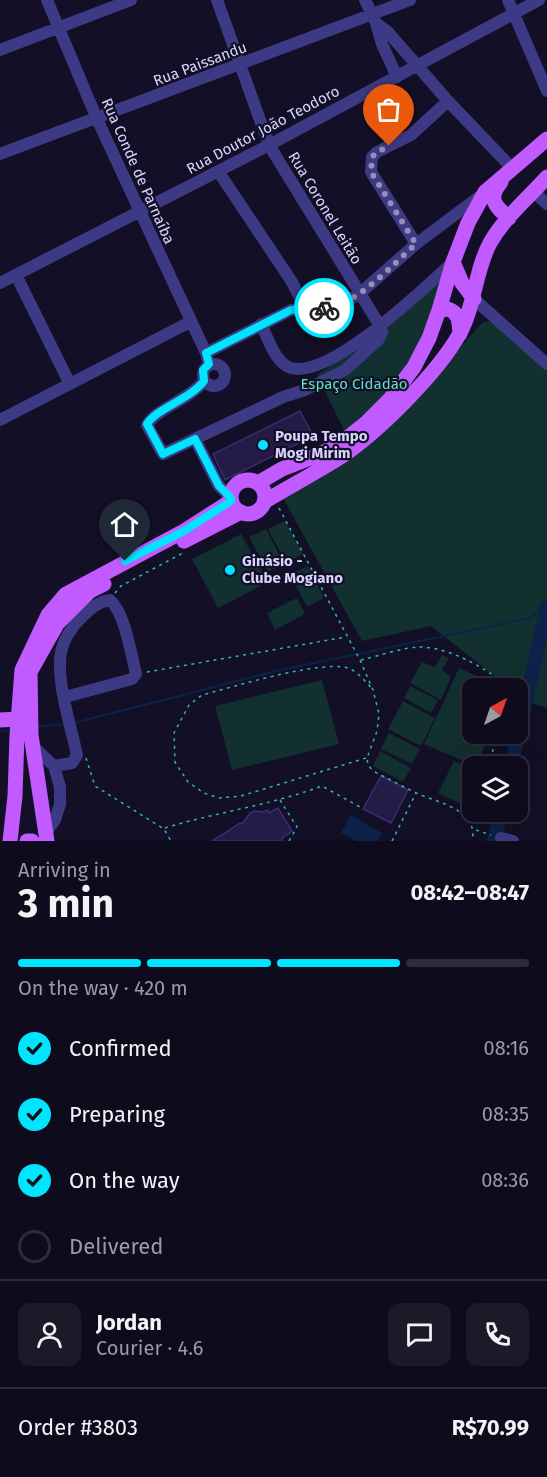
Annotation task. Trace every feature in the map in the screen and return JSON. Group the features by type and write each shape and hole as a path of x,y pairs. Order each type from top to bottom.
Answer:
{"main road":[{"path":"258,483 282,469 318,455 342,442 365,424 390,399 414,367 429,338 440,310 453,262 484,192 545,141"},
{"path":"509,218 496,206 493,195 495,189 512,168"},
{"path":"534,192 547,170"},
{"path":"234,504 246,514 271,503 341,457 382,423 420,385 460,334 474,299 481,266 490,243 509,218 547,177"},
{"path":"453,262 462,284 474,299"},
{"path":"440,310 448,309 456,313 460,334"},
{"path":"234,504 234,486 246,480 258,483 271,503"},
{"path":"10,841 24,730 22,670 48,615 66,594 234,504"},
{"path":"0,720 24,730"},
{"path":"24,730 47,836"},
{"path":"27,841 32,841"}],"street":[{"name":"Rua Conde de Parnaíba","path":"47,0 97,119 207,359"},
{"path":"0,50 131,0"},
{"name":"Rua Coronel Leitão","path":"217,0 269,145 380,326"},
{"path":"365,0 396,77"},
{"name":"Rua Paissandu","path":"0,154 241,65 374,19 410,0"},
{"path":"508,0 547,91"},
{"name":"Rua Doutor João Teodoro","path":"0,283 269,145 539,0"},
{"path":"374,19 512,168"},
{"path":"416,244 371,172 370,164 377,152 411,135 448,101"},
{"path":"218,171 292,282 305,308"},
{"path":"380,326 382,332 379,339 345,370 163,454 147,424 152,417 199,388 204,381 203,370 207,359 261,324 291,310 329,308 342,304 359,294 416,244 484,192"},
{"path":"534,192 547,204"},
{"path":"261,324 277,356 284,364 291,368 311,368 336,356 380,326 453,262"},
{"path":"16,275 70,384"},
{"path":"474,299 547,363"},
{"path":"0,420 190,322"},
{"path":"204,381 214,386 221,383 225,377 222,367 207,359"},
{"path":"195,439 219,486 234,504"},
{"path":"54,766 72,763 77,755 64,697 59,661 62,646 76,623 93,606 110,600 121,620 136,674 132,680 64,697"},
{"path":"24,730 54,766 60,787 60,804 47,836"}],"path":[{"path":"271,503 360,660 373,690 379,714 367,758 368,765 372,771 462,814"},
{"path":"136,674 347,637"},
{"path":"360,660 419,647 438,649 498,678"},
{"path":"367,758 241,796 219,798 204,793 189,782 175,762 174,733 189,705 202,695 308,668 327,665 351,669 373,690"},
{"path":"164,829 280,800 322,786 360,807"},
{"path":"392,841 416,793"},
{"path":"280,800 297,826 289,841"},
{"path":"471,822 475,830 472,841"},
{"path":"475,830 501,838"}],"green space":[{"name":"Espaço Cidadão","path":"435,283 441,284 406,367 379,402 344,430 317,375 380,332"},
{"path":"493,321 547,370 547,708 528,702 528,678 497,678 431,626 362,641 283,498 449,360 483,322"},
{"path":"285,521 303,554 286,563 268,529"},
{"path":"266,529 284,564 268,572 249,537"},
{"name":"Ginásio - Clube Mogiano","path":"241,534 268,582 218,608 192,559"},
{"path":"308,566 324,598 307,607 290,574"},
{"path":"297,598 305,614 275,630 267,613"},
{"path":"442,655 449,658 442,670 451,677 441,700 410,683 422,662 435,667"},
{"path":"459,668 481,678 462,678 462,744 486,744 480,756 462,756 462,760 424,744"},
{"path":"322,680 339,744 232,770 215,706"},
{"path":"410,686 438,700 431,713 404,698"},
{"path":"403,701 435,718 421,746 388,729"},
{"path":"389,733 420,749 412,764 381,749"},
{"path":"380,751 411,768 403,782 373,766"},
{"path":"454,761 462,765 462,804 438,793"}],"water":[{"path":"351,815 382,833 378,841 357,841 341,833"}],"building":[{"name":"Poupa Tempo Mogi Mirim","path":"300,411 313,436 225,480 213,454"},
{"path":"381,776 408,790 391,823 363,809"},
{"path":"278,808 292,831 282,838 282,841 212,841 240,823 242,824 254,811 268,810 269,813"}],"waterway":[{"path":"74,723 276,671 530,618 547,606"},
{"path":"513,756 547,607"},
{"path":"36,727 66,724"},
{"path":"0,731 12,730"},
{"path":"494,841 499,822"}],"way so far":[{"path":"324,308 342,304 359,294 416,244 371,172 372,157 389,146"}],"place":[{"name":"Poupa Tempo Mogi Mirim","path":"263,445"},
{"name":"Ginásio - Clube Mogiano","path":"230,570"}],"route":[{"path":"125,561 184,531 231,501 231,498 219,486 195,439 163,454 147,424 152,417 199,388 204,381 203,370 209,364 206,353 291,310 324,308"}]}
